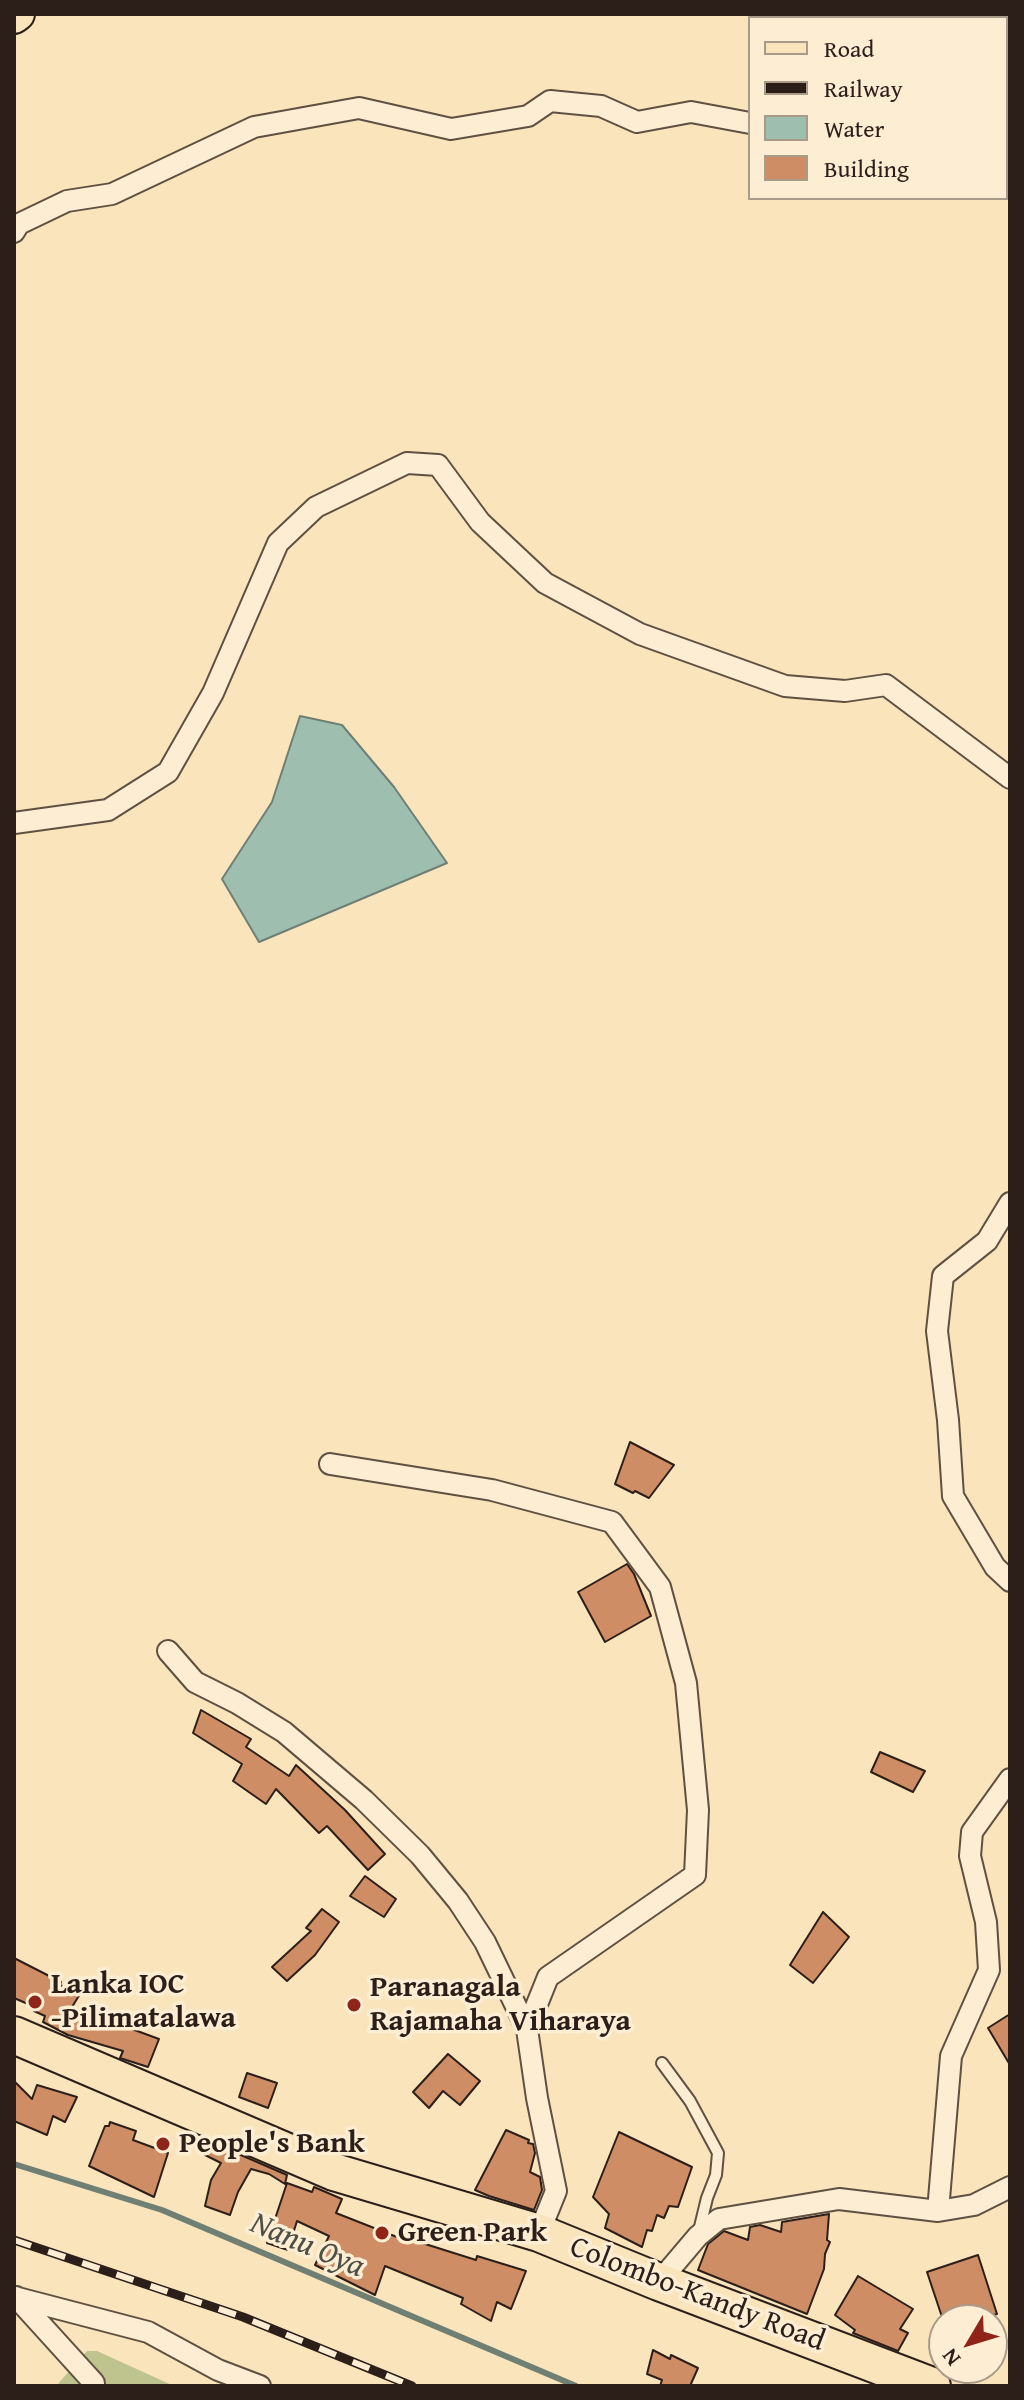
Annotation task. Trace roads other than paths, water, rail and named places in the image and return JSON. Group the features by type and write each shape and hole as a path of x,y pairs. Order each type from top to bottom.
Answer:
{"highway":[{"name":"Colombo-Kandy Road","path":"14,2035 334,2172 539,2233 932,2386"}],"street":[{"path":"14,232 19,224 67,201 112,194 254,127 359,108 451,129 528,116 550,101 601,106 637,122 691,112 748,123"},
{"path":"14,823 108,810 168,772 213,693 278,543 316,507 407,463 438,465 480,522 545,583 640,634 785,686 845,691 886,685 1010,778"},
{"path":"1010,1203 987,1241 943,1276 937,1331 953,1496 995,1567 1010,1581"},
{"path":"330,1464 492,1490 612,1522 660,1587 686,1683 698,1810 695,1875 548,1977 527,2029"},
{"path":"168,1651 195,1682 284,1732 364,1800 420,1855 458,1901 485,1942 527,2029 556,2191 539,2233"},
{"path":"938,2211 951,2056 989,1970 986,1922 970,1856 972,1832 1010,1779"},
{"path":"659,2282 698,2236 719,2219 839,2199 938,2211 974,2205 1010,2187"},
{"path":"15,2297 94,2383"},
{"path":"15,2297 148,2332 218,2370 260,2386"}],"lane":[{"path":"662,2063 690,2101 718,2153 716,2175 698,2236"}],"water":[{"path":"300,716 342,725 394,787 447,863 259,942 222,879 272,802"}],"waterway":[{"name":"Nanu Oya","path":"14,2164 162,2210 576,2386"}],"railway":[{"path":"14,2240 243,2317 412,2386"}],"place":[{"name":"Lanka IOC -Pilimatalawa","path":"35,2002"},
{"name":"Paranagala Rajamaha Viharaya","path":"354,2005"},
{"name":"People's Bank","path":"163,2144"},
{"name":"Green Park","path":"382,2233"}]}
